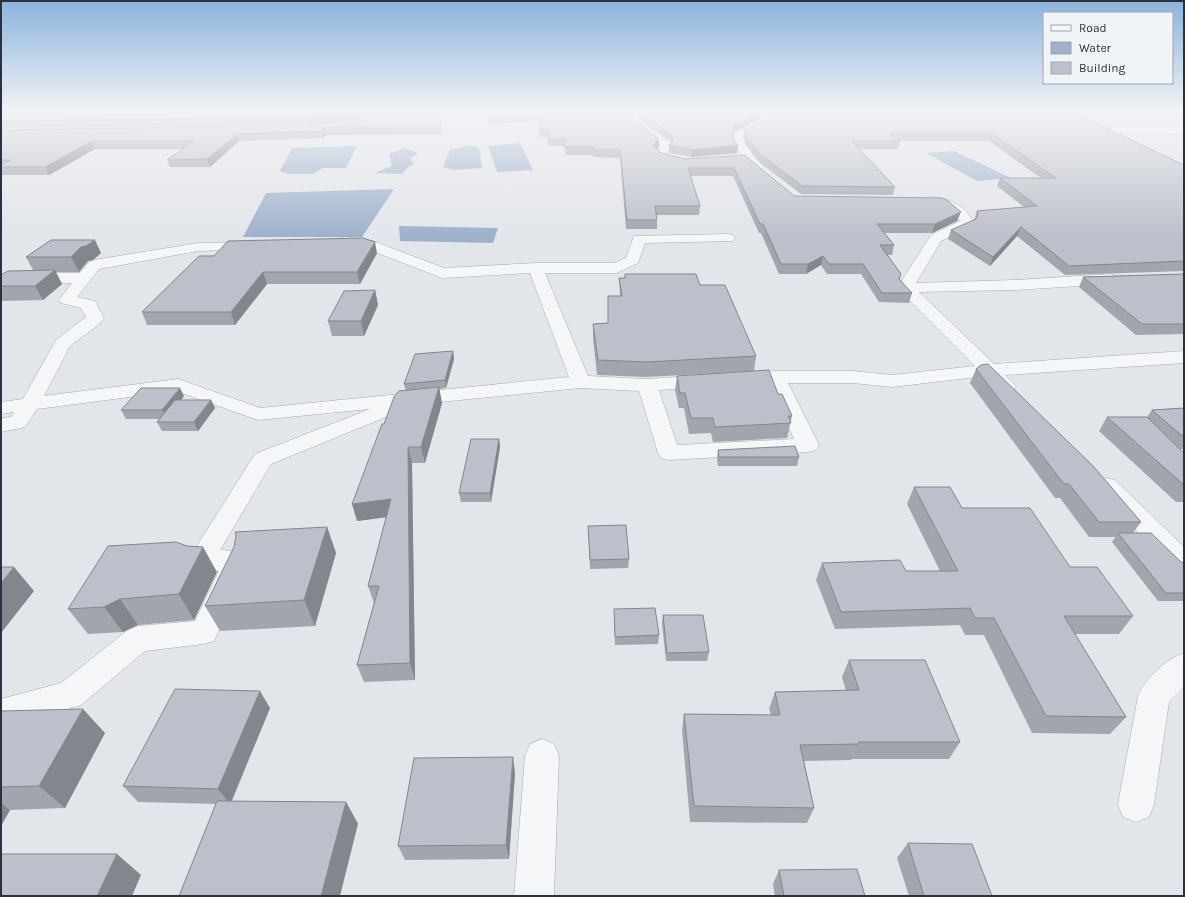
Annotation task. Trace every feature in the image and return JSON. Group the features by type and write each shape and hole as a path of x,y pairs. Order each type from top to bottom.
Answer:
{"street":[{"path":"659,153 671,161 698,161"},
{"path":"741,153 742,158 754,165 779,186"},
{"path":"905,288 936,238 967,223 961,211 943,201 911,201"},
{"path":"333,242 368,244 442,273 536,268 617,268 633,260 639,239 728,238"},
{"path":"1,425 18,422 31,404 62,343 87,326 95,318 91,313 89,305 67,300 94,265 198,247 269,244"},
{"path":"536,268 580,382"},
{"path":"1,280 20,278 84,278"},
{"path":"905,288 1014,285 1124,278"},
{"path":"905,288 1018,398"},
{"path":"1,408 178,385 258,414 580,382 647,385 775,377 853,378 892,381 990,370 1184,357"},
{"path":"647,385 668,453 808,445 775,377"},
{"path":"1,714 70,695 138,639 204,632 232,572 234,561 201,560 263,458 392,408 404,400"},
{"path":"1095,475 1184,563"},
{"path":"1136,804 1154,696 1184,666"},
{"path":"534,896 542,756"}],"water":[{"path":"289,153 354,153 346,168 323,168 313,174 289,174 280,171"},
{"path":"418,153 410,159 414,164 408,167 402,174 374,173 392,166 389,154"},
{"path":"449,153 480,153 482,168 453,170 443,167"},
{"path":"490,153 525,153 533,170 497,172"},
{"path":"926,153 958,153 1011,178 977,181"},
{"path":"394,189 362,237 243,237 266,193"},
{"path":"399,226 498,228 493,243 400,241"}],"building":[{"path":"1,153 71,153 45,167 1,167 1,165 11,160 1,160"},
{"path":"177,153 214,153 207,159 167,160"},
{"path":"620,153 661,153 684,159 745,155 794,196 942,198 947,200 961,212 935,224 877,224 894,245 880,245 901,274 899,279 912,293 882,293 863,264 829,264 823,256 808,264 781,264 763,224 760,224 734,168 688,168 700,206 655,206 657,220 627,220"},
{"path":"759,153 863,153 895,187 802,186"},
{"path":"1019,153 1158,153 1184,165 1184,261 1069,266 1021,227 993,257 951,230 976,219 978,215 977,211 1037,206 1000,178 1056,178"},
{"path":"363,238 375,242 357,272 263,272 231,312 142,312 199,256 214,256 228,241"},
{"path":"51,240 95,240 86,246 81,247 71,257 26,257"},
{"path":"55,270 35,286 1,286 1,275 8,271"},
{"path":"625,274 696,274 700,285 725,285 756,356 647,362 598,360 593,324 608,323 608,296 622,296 619,278 625,278"},
{"path":"1184,274 1184,324 1142,324 1083,277"},
{"path":"375,290 361,321 328,321 344,291"},
{"path":"453,351 445,380 404,384 415,354"},
{"path":"988,364 1094,467 1141,522 1099,522 1069,484 1064,484 976,369 981,365"},
{"path":"769,370 778,394 782,394 792,416 788,416 791,423 715,427 713,418 691,418 685,393 680,393 677,376"},
{"path":"439,387 421,447 408,447 410,663 357,665 379,586 368,586 391,499 352,504 382,424 384,424 394,397 399,391"},
{"path":"141,388 180,388 162,410 121,410"},
{"path":"175,400 211,400 194,422 157,422"},
{"path":"1184,408 1184,435 1181,435 1152,410"},
{"path":"1107,417 1147,417 1184,453 1184,485"},
{"path":"471,439 499,439 490,493 459,493"},
{"path":"795,446 799,457 719,457 718,450"},
{"path":"914,487 950,487 962,508 1030,508 1070,567 1097,567 1133,616 1064,616 1126,717 1046,716 994,618 975,618 970,608 841,612 822,563 900,560 906,571 958,571"},
{"path":"626,525 629,559 590,560 588,526"},
{"path":"327,527 304,600 205,606 234,547 236,536 235,532"},
{"path":"1118,533 1151,533 1181,562 1184,563 1184,593 1166,593"},
{"path":"176,542 187,546 203,547 179,594 120,599 104,607 68,609 108,546"},
{"path":"1,567 14,567 1,583"},
{"path":"655,608 659,635 615,637 614,609"},
{"path":"663,615 703,615 709,652 667,653"},
{"path":"849,660 925,660 960,742 859,742 859,744 800,745 814,808 694,806 684,714 780,715 775,692 859,690"},
{"path":"175,689 260,691 218,789 123,786"},
{"path":"83,709 39,786 1,787 1,711"},
{"path":"513,757 506,845 398,846 414,758"},
{"path":"217,801 346,802 321,896 179,896"},
{"path":"908,843 972,844 992,896 924,896"},
{"path":"1,854 117,854 97,896 1,896"},
{"path":"857,869 865,896 784,896 779,870"}]}
